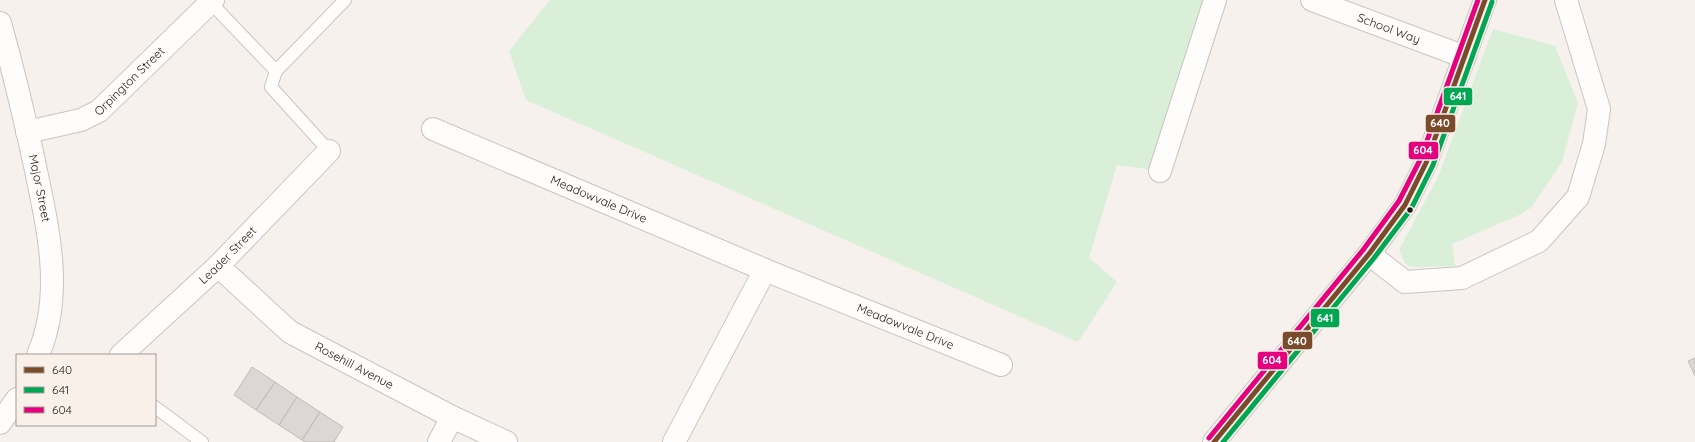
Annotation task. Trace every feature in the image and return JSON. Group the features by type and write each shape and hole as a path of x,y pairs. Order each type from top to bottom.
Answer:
{"street":[{"path":"1160,171 1215,0"},
{"name":"School Way","path":"1312,0 1465,57"},
{"path":"1214,442 1369,254 1405,205 1426,163 1485,0"},
{"path":"1369,254 1405,282 1462,278 1539,241 1578,197 1594,144 1599,110 1566,0"},
{"name":"Orpington Street","path":"27,132 81,120 99,111 212,1"},
{"name":"Major Street","path":"0,23 14,71 49,236 52,265 52,294 47,324 38,354"},
{"name":"Meadowvale Drive","path":"433,129 765,270 1001,365"},
{"name":"Leader Street","path":"122,354 218,266 329,151"},
{"name":"Rosehill Avenue","path":"218,266 290,332 452,417 506,442"},
{"path":"674,442 765,270"},
{"path":"0,423 16,399"},
{"path":"439,442 452,417"}],"lane":[{"path":"329,151 271,87 276,71 345,0"},
{"path":"212,1 276,71"},
{"path":"156,408 202,442"}],"green space":[{"path":"550,0 1213,0 1160,171 1117,165 1089,258 1117,282 1078,342 526,100 509,51"},
{"path":"1493,29 1555,46 1578,103 1562,162 1531,208 1519,215 1452,244 1455,266 1416,267 1406,265 1399,250 1438,177"}],"building":[{"path":"1695,358 1695,376 1688,361"},
{"path":"252,367 275,382 256,410 234,395"},
{"path":"275,382 297,397 279,425 256,410"},
{"path":"297,397 320,412 302,440 279,425"},
{"path":"320,412 343,427 334,442 306,442 302,440"}],"transit line":[{"name":"604","path":"1209,438 1363,250 1399,201 1420,160 1478,0"},
{"name":"640","path":"1214,442 1369,254 1405,205 1426,163 1485,0"},
{"name":"641","path":"1223,442 1374,258 1411,209 1433,165 1492,2"}]}
